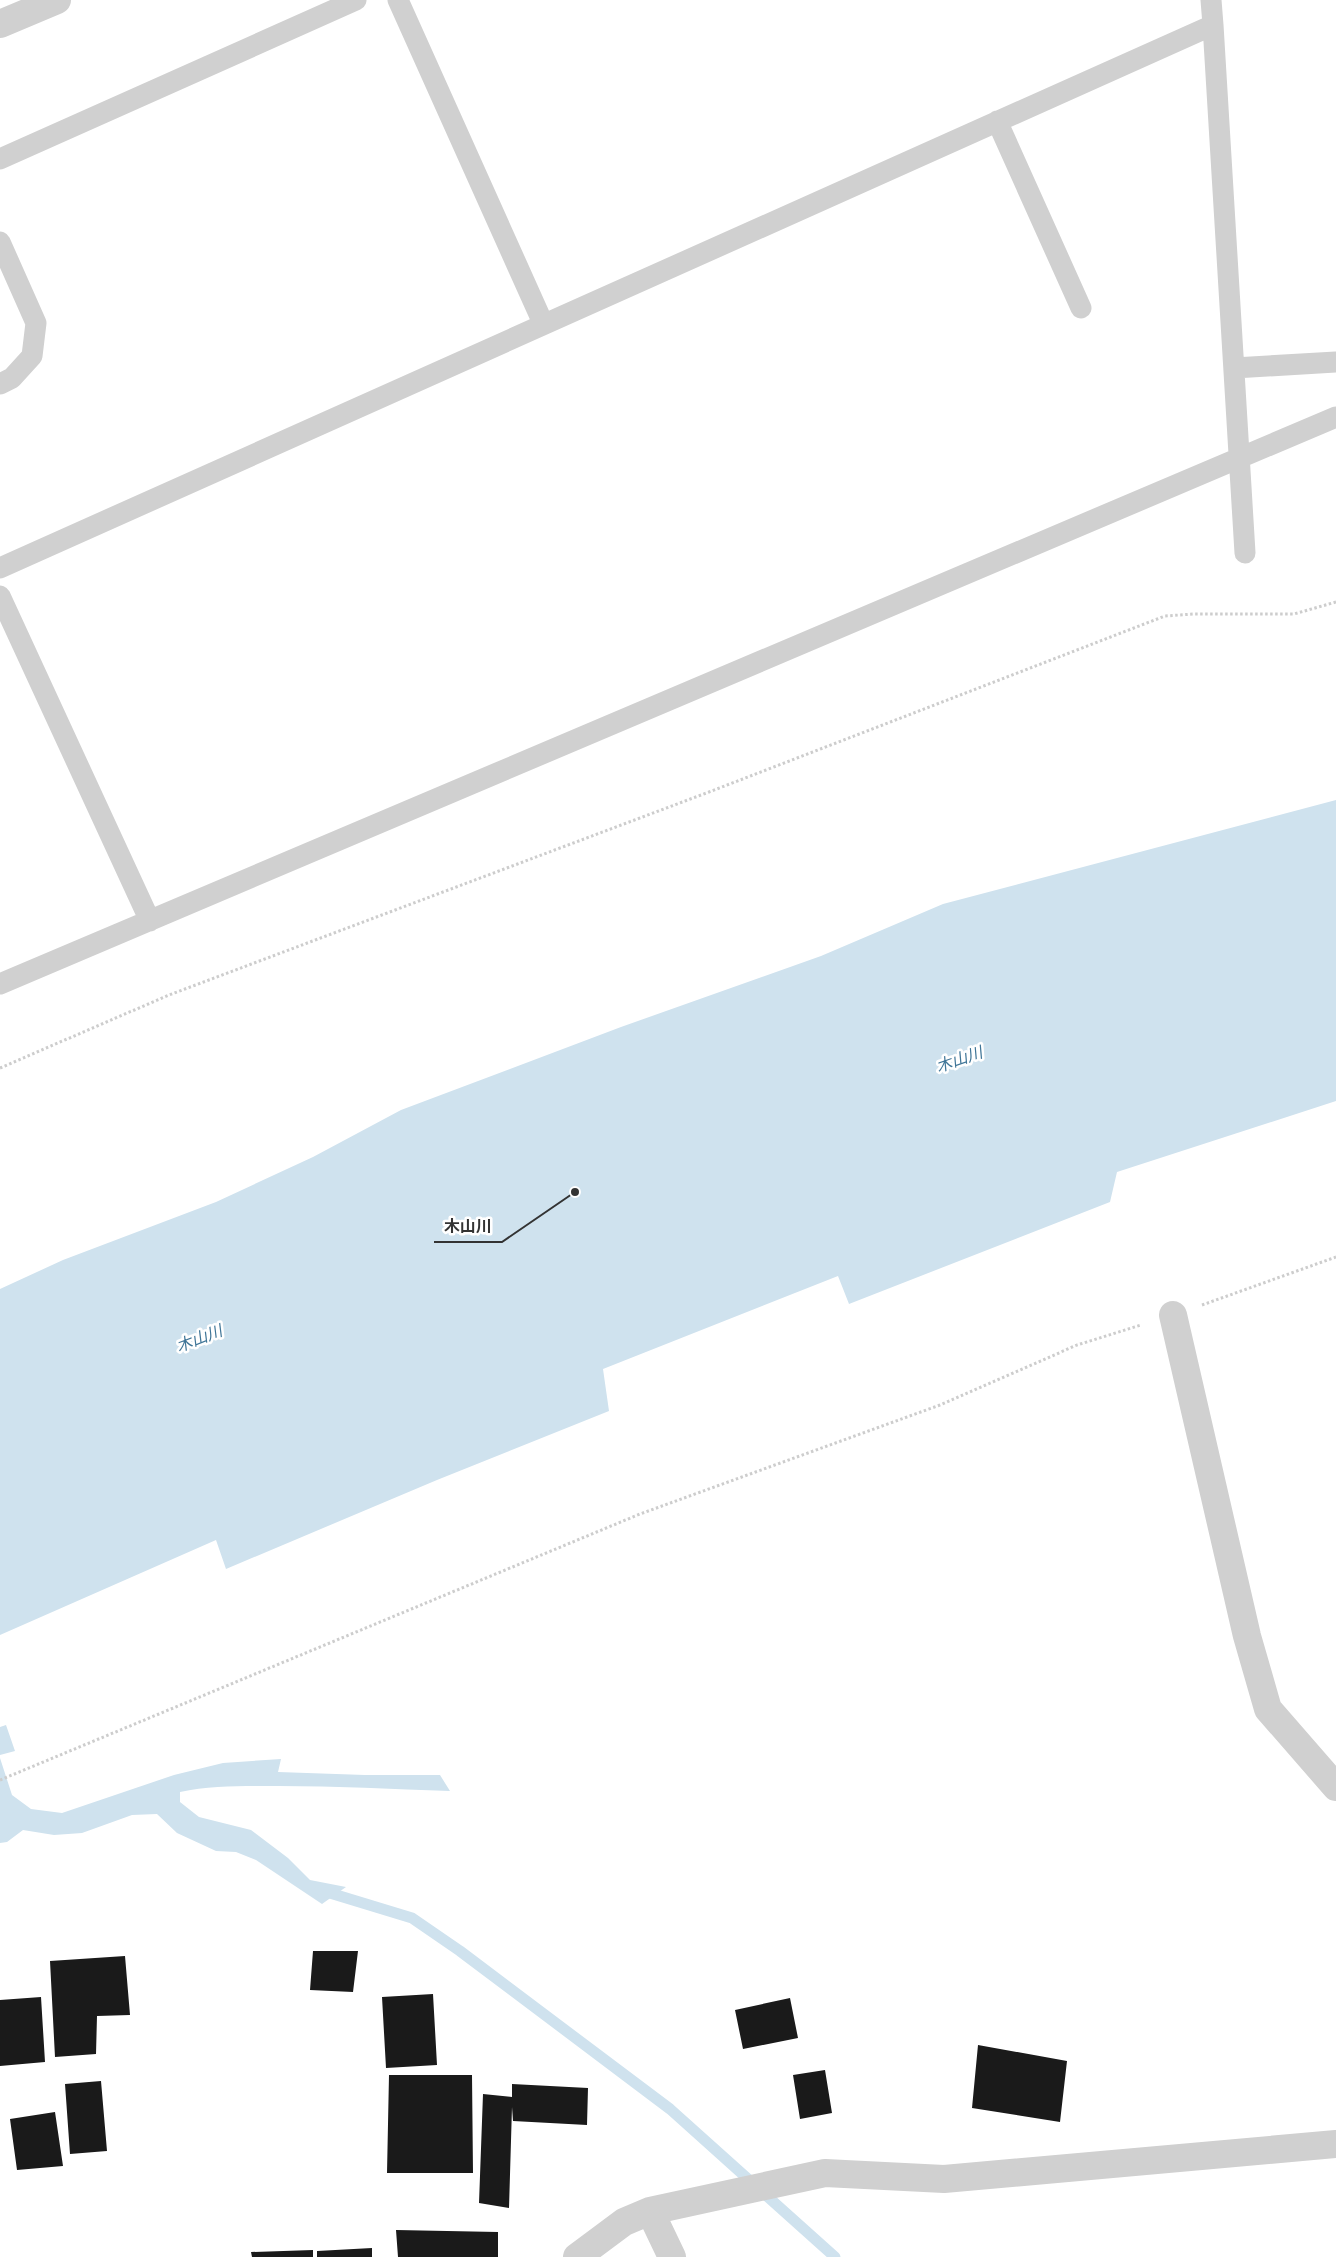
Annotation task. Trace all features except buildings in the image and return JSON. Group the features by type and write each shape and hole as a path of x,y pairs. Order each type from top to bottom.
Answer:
{"street":[{"path":"0,24 56,0"},
{"path":"1173,1315 1246,1636 1268,1709 1336,1787"},
{"path":"577,2257 624,2222 650,2211 825,2174 944,2179 1336,2144"},
{"path":"650,2211 672,2257"}],"lane":[{"path":"0,159 356,0"},
{"path":"398,0 543,323"},
{"path":"1211,0 1245,553"},
{"path":"0,568 543,323 1213,25"},
{"path":"997,121 1081,308"},
{"path":"0,242 36,323 32,356 12,378 0,384"},
{"path":"1234,368 1336,362"},
{"path":"0,984 1336,416"},
{"path":"0,596 150,921"}],"path":[{"path":"0,1068 169,995 709,792 1165,616 1194,614 1294,614 1336,602"},
{"path":"0,1780 640,1514 940,1405 1078,1345 1173,1315 1336,1257"}],"water":[{"path":"1336,800 1336,1101 1117,1172 1110,1202 849,1304 838,1276 603,1369 609,1411 437,1480 226,1569 216,1540 0,1635 0,1289 63,1260 216,1202 313,1157 401,1110 621,1027 821,956 943,904"},
{"path":"6,1725 15,1751 0,1755 0,1727"},
{"path":"0,1758 12,1795 31,1809 62,1813 174,1775 223,1763 281,1759 278,1772 440,1775 450,1791 322,1786 254,1786 217,1787 180,1792 180,1802 199,1817 251,1830 288,1858 310,1880 346,1887 322,1904 256,1860 236,1852 216,1851 177,1833 157,1814 132,1815 82,1833 54,1835 23,1830 7,1842 0,1843"}],"waterway":[{"path":"320,1890 412,1918 460,1951 670,2109 835,2257"}],"place":[{"name":"木山川","path":"575,1192"}]}
